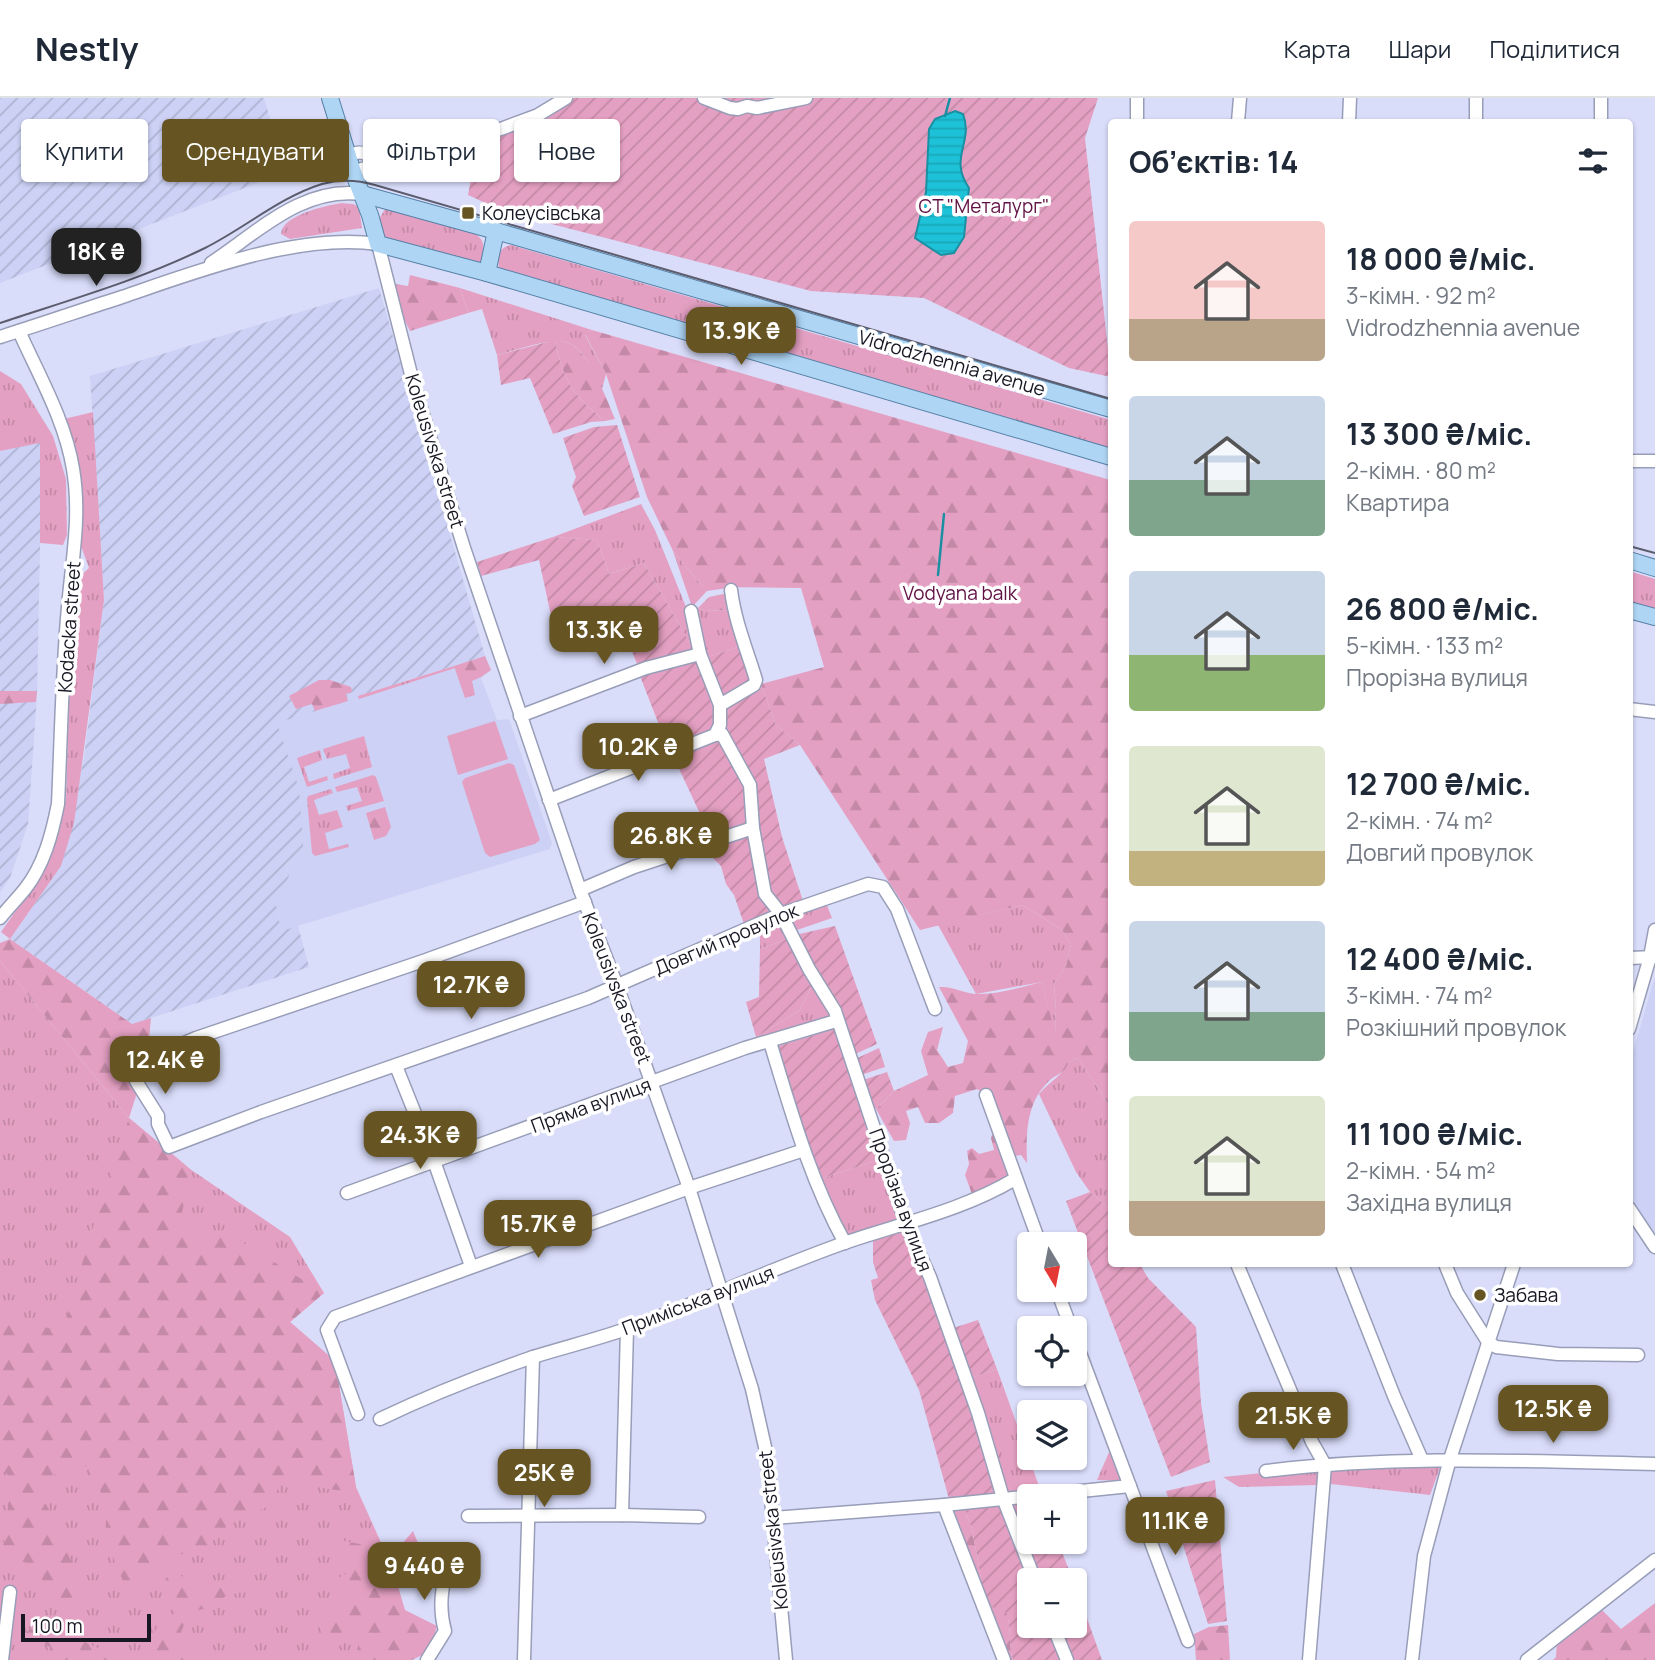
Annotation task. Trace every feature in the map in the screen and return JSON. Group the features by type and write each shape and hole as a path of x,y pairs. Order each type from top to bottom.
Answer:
{"main road":[{"path":"330,98 337,119"},
{"path":"349,159 378,244"},
{"name":"Vidrodzhennia avenue","path":"362,194 1108,408"},
{"path":"486,273 496,231"},
{"name":"Vidrodzhennia avenue","path":"378,244 486,273 1108,456"},
{"path":"1633,561 1655,568"},
{"path":"1633,611 1655,617"}],"street":[{"path":"500,129 538,115 566,98"},
{"path":"704,98 730,108 757,108 806,98"},
{"path":"1137,98 1137,119"},
{"path":"1238,119 1240,98"},
{"path":"1349,119 1350,98"},
{"path":"1476,98 1476,119"},
{"path":"1601,98 1601,119"},
{"path":"353,172 363,169"},
{"name":"Vidrodzhennia avenue","path":"201,269 298,204 326,195 351,192 362,194"},
{"name":"Vidrodzhennia avenue","path":"0,337 201,269 287,249 345,242 378,244"},
{"name":"Koleusivska street","path":"378,244 417,395 464,548 582,896 689,1188 754,1398 767,1456 786,1660"},
{"name":"Kodacka street","path":"0,919 26,888 43,858 53,830 58,804 68,608 78,521 74,471 68,446 19,331"},
{"path":"1633,461 1655,461"},
{"path":"720,705 754,685 756,680 734,610 731,590"},
{"path":"549,800 715,735 720,725 720,705 700,654 691,611"},
{"path":"520,716 646,668 700,654"},
{"path":"1633,709 1655,712"},
{"name":"Прорізна вулиця","path":"715,735 722,734 750,785 753,828 765,894 781,914 809,969 835,1011 836,1021 906,1224 930,1277 978,1413 1003,1498 1030,1568"},
{"path":"582,896 634,867 753,828"},
{"name":"Довгий провулок","path":"582,896 426,960 196,1038 168,1050 138,1070 136,1081 158,1116 158,1124 169,1147 261,1112 588,998 781,914 868,884 883,887 897,909 935,1009"},
{"path":"1633,1017 1653,957 1655,930"},
{"path":"1633,958 1653,957"},
{"name":"Пряма вулиця","path":"347,1193 746,1048 836,1021"},
{"path":"770,1042 804,1150 826,1209 845,1243"},
{"path":"397,1066 471,1266"},
{"path":"986,1095 1035,1232"},
{"path":"358,1413 327,1330 335,1317 689,1188 804,1150"},
{"name":"Приміська вулиця","path":"380,1419 443,1389 627,1328 845,1243 977,1199 1015,1179"},
{"path":"1633,1214 1655,1247"},
{"path":"1238,1267 1312,1442 1325,1465 1309,1660"},
{"path":"1343,1267 1422,1460"},
{"path":"1446,1267 1457,1293 1488,1342 1496,1347 1558,1354 1638,1355"},
{"path":"1412,1660 1424,1556 1450,1460 1513,1267"},
{"path":"622,1515 627,1328"},
{"path":"524,1660 533,1357"},
{"path":"1087,1372 1188,1640"},
{"path":"1266,1471 1422,1460 1655,1464"},
{"path":"773,1518 944,1505 1130,1486"},
{"path":"944,1505 1004,1660"},
{"path":"468,1516 699,1517"},
{"path":"427,1660 444,1631 440,1616 441,1589 450,1558"},
{"path":"1527,1660 1655,1560"},
{"path":"2,1660 10,1592"},
{"path":"1058,1638 1067,1660"}],"shaded area":[{"path":"0,98 264,98 270,119 162,119 162,182 260,182 0,283"},
{"path":"379,288 485,656 358,696 356,691 347,694 348,701 277,723 299,788 304,858 286,863 289,876 276,904 281,931 298,926 309,967 132,1024 10,939 61,866 84,757 104,600 90,376"},
{"path":"40,442 37,695 28,824 10,878 0,892 0,451"},
{"path":"485,656 491,670 481,678 497,720 509,719 552,843 550,849 281,931 276,903 288,870 286,863 303,858 294,774 276,723 348,701 346,694 356,691 358,696"},
{"path":"1655,976 1655,1236 1633,1203 1633,1052"}],"green space":[{"name":"СТ \"Металург\"","path":"568,98 1098,98 1085,138 1108,349 1108,376 1069,368 924,298 811,291 505,212 468,195 470,182 500,182 500,134 514,126 514,182 620,182 620,119 528,119"},
{"path":"341,203 359,207 362,228 290,239 281,234 283,227 296,217"},
{"path":"392,208 479,236 483,242 481,261 477,265 384,240 378,221 385,209"},
{"path":"507,246 1108,419 1108,452 499,269 499,254"},
{"path":"410,275 460,288 468,313 410,331 396,303 395,284 408,286"},
{"path":"460,288 592,330 585,335 606,374 602,389 585,358 571,344 545,342 497,355 482,309 468,313"},
{"name":"Vodyana balk","path":"592,330 1108,479 1108,1103 1078,1058 1069,1062 1036,1098 1029,1118 1027,1163 1021,1155 1009,1157 986,1095 977,1089 955,1096 953,1113 939,1123 925,1123 918,1107 906,1111 910,1123 906,1140 894,1141 876,1109 894,1091 928,1075 921,1051 928,1032 943,1027 937,1050 948,1067 963,1063 968,1041 939,987 984,994 1042,982 1055,1033 1054,984 1066,966 1071,944 1061,929 1022,905 920,930 800,745 776,725 761,684 824,667 801,588 703,587 673,551 647,497 606,374 585,334"},
{"path":"555,340 571,344 585,358 615,419 605,421 577,395 566,377"},
{"path":"555,340 571,386 605,421 591,422 553,434 530,378 501,385 497,355"},
{"path":"0,371 21,384 53,436 66,479 67,535 63,545 40,543 40,443 0,451"},
{"path":"93,412 104,600 74,823 61,866 10,939 1,932 50,856 66,799 72,612 78,578 89,568 81,546 81,484 74,444 64,419"},
{"path":"617,425 640,497 584,516 572,486 576,477 563,438 594,427"},
{"path":"641,504 655,530 688,612 695,652 644,563 609,574 597,540 553,537"},
{"path":"553,537 597,540 609,574 644,563 695,652 638,666 621,625 558,648 539,560 481,576 477,562"},
{"path":"673,551 703,587 734,587 707,591 692,607"},
{"path":"1633,572 1655,579 1655,611 1633,604"},
{"path":"728,593 730,610 705,611 698,608 709,597"},
{"path":"698,608 705,611 730,610 741,646 705,658 695,612"},
{"path":"741,646 752,682 720,700 705,658"},
{"path":"485,656 491,670 472,681 475,695 465,698 454,666"},
{"path":"698,658 717,722 712,733 668,748 640,676"},
{"path":"454,666 455,668 359,699 358,696"},
{"path":"319,680 330,680 351,687 352,692 346,694 348,701 315,711 312,704 296,709 289,696"},
{"path":"761,684 776,725 800,745 764,759 782,837 804,904 782,911 768,893 757,834 754,783 723,730 723,706"},
{"path":"0,691 37,691 36,702 0,704"},
{"path":"495,721 508,759 458,775 447,736"},
{"path":"364,736 372,767 334,779 333,774 350,768 346,754 327,759 323,749"},
{"path":"720,737 747,787 749,825 711,837 673,756"},
{"path":"320,750 322,760 304,767 309,782 327,776 328,780 307,787 297,758"},
{"path":"509,763 514,765 540,840 535,844 490,857 485,853 462,782 465,778"},
{"path":"373,775 384,801 348,811 346,806 362,801 357,787 337,792 335,787"},
{"path":"331,789 333,793 314,800 319,815 337,810 343,827 325,833 329,849 348,844 349,847 315,856 312,853 307,799 308,796"},
{"path":"385,807 391,827 386,836 374,840 366,813"},
{"path":"752,832 774,909 744,924 721,866 706,851 701,850"},
{"path":"826,903 832,918 794,931 788,915"},
{"path":"1022,905 1061,929 1071,944 1066,966 1054,984 1055,1036 1042,982 976,994 938,925"},
{"path":"780,918 790,938 760,949 760,929"},
{"path":"835,926 877,1044 851,1056 795,935"},
{"path":"790,938 814,982 799,1011 756,1037 746,1002 759,997 760,949"},
{"path":"10,939 132,1024 151,1018 147,1061 129,1118 0,961 0,943"},
{"path":"0,961 129,1118 190,1169 290,1237 324,1293 290,1322 335,1361 356,1487 387,1556 375,1660 0,1660"},
{"path":"814,982 833,1019 756,1037 799,1011"},
{"path":"834,1029 882,1159 820,1179 775,1047"},
{"path":"879,1048 885,1067 858,1076 853,1060"},
{"path":"1078,1058 1108,1103 1108,1207 1090,1192 1076,1172 1039,1094 1069,1062"},
{"path":"887,1072 894,1091 876,1109 866,1098 860,1081"},
{"path":"129,1118 190,1169 182,1213 197,1237 235,1238 324,1293 290,1322 335,1361 356,1487 348,1490 330,1489 287,1474 267,1507 233,1520 202,1552 165,1556 148,1584 123,1581 105,1538 107,1504 87,1466 60,1468 40,1494 60,1529 81,1588 73,1611 44,1583 35,1565 2,1556 12,1477 0,1470 0,1318 63,1331 89,1239"},
{"path":"993,1133 1009,1180 973,1197 965,1175 969,1164 967,1151 972,1148 979,1154 994,1150 991,1138"},
{"path":"882,1159 901,1220 850,1237 830,1211 820,1179"},
{"path":"1090,1192 1108,1207 1108,1267 1142,1267 1148,1278 1196,1327 1201,1403 1210,1462 1171,1477 1087,1256 1087,1232 1078,1232 1066,1201"},
{"path":"902,1225 926,1281 998,1494 949,1499 919,1390 875,1300 871,1280 878,1278 873,1262 873,1238"},
{"path":"978,1320 997,1369 968,1379 950,1329"},
{"path":"997,1369 1017,1425 1017,1470 1033,1470 1038,1484 1017,1484 1017,1492 1004,1495 968,1379"},
{"path":"1110,1450 1124,1481 1097,1480"},
{"path":"1441,1465 1430,1495 1331,1484 1324,1488 1326,1467"},
{"path":"1321,1467 1316,1485 1239,1487 1223,1477"},
{"path":"1215,1480 1227,1621 1208,1624 1166,1491"},
{"path":"1017,1503 1017,1554 1063,1554 1068,1568 1017,1568 1017,1638 1087,1638 1087,1618 1102,1660 1013,1660 1006,1612 986,1605 977,1582 981,1578 972,1529 965,1510"},
{"path":"948,1509 965,1510 972,1529 981,1578 977,1582"},
{"path":"413,1531 426,1562 404,1568 397,1583 405,1610 437,1626 430,1651 412,1660 355,1660 361,1633 345,1639 331,1657 323,1638 323,1624 329,1612 342,1598 338,1578 359,1566 331,1550 334,1539 396,1551"},
{"path":"172,1568 187,1581 211,1591 241,1581 246,1591 226,1596 208,1608 189,1612 180,1635 186,1653 203,1660 172,1660 150,1647 157,1626 176,1612 163,1584"},
{"path":"1655,1603 1655,1660 1553,1660 1556,1657 1557,1641 1602,1610 1621,1629"},
{"path":"986,1605 1006,1611 1013,1660 1011,1660"},
{"path":"1228,1625 1230,1660 1196,1660 1194,1634 1209,1627"},
{"path":"30,1629 59,1631 98,1648 141,1660 47,1660 51,1647 21,1638"}],"water":[{"path":"955,111 963,114 966,124 961,168 969,188 964,237 954,253 941,255 915,238 926,192 929,129 935,119"}],"waterway":[{"path":"945,116 950,98"},
{"path":"938,575 944,514"}],"tram line":[{"path":"0,323 155,270 205,248 277,205 322,184 356,181 1108,398"},
{"path":"1633,547 1655,553"}],"place":[{"name":"Колеусівська","path":"468,213"},
{"name":"Забава","path":"1480,1295"}]}
